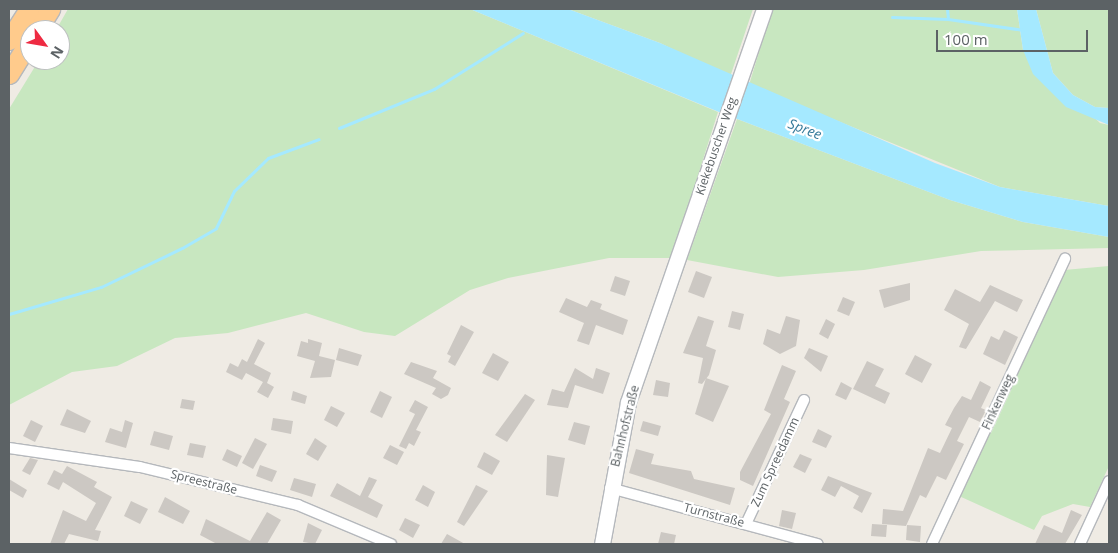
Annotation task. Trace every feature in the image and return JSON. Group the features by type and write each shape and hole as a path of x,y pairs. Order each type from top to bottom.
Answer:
{"highway":[{"path":"9,40 29,9"},
{"path":"43,20 50,9"},
{"path":"9,74 20,56"}],"main road":[{"name":"Kiekebuscher Weg","path":"670,283 764,9"},
{"name":"Bahnhofstraße","path":"602,544 610,488 628,402 670,283"}],"street":[{"name":"Finkenweg","path":"932,544 1064,259"},
{"name":"Zum Spreedamm","path":"746,524 804,400"},
{"name":"Spreestraße","path":"9,448 140,467 298,505 392,544"},
{"path":"1080,544 1109,481"},
{"name":"Turnstraße","path":"610,488 818,544"}],"green space":[{"path":"68,9 470,9 718,112 672,258 609,258 508,278 470,290 395,336 364,332 306,313 228,333 175,338 117,366 72,372 9,405 9,109 33,70 70,70 70,20 62,20"},
{"path":"568,9 753,9 730,77 660,43"},
{"path":"772,9 1017,9 1023,50 1100,123 1109,125 1109,206 1000,187 749,85"},
{"path":"1036,9 1109,9 1109,108 1095,107 1073,95 1053,73"},
{"path":"737,119 950,200 1023,222 1109,237 1109,248 981,251 864,270 778,277 687,260"},
{"path":"1109,266 1109,466 1090,507 1073,504 1042,516 1034,530 959,496 1064,270"}],"water":[{"name":"Spree","path":"470,9 568,9 660,43 935,163 1000,187 1109,206 1109,237 1023,222 950,200 719,112"},
{"path":"1017,9 1036,9 1053,73 1073,95 1095,107 1109,108 1109,125 1066,107 1033,74 1023,50"}],"building":[{"path":"696,271 712,277 704,298 688,292"},
{"path":"615,276 630,281 625,296 610,291"},
{"path":"910,283 910,300 884,308 879,290"},
{"path":"990,285 1023,300 1017,312 995,301 966,349 959,347 969,324 944,310 955,289 980,302"},
{"path":"843,297 855,302 849,316 837,311"},
{"path":"566,298 587,307 591,300 602,304 600,309 628,320 623,335 596,325 589,345 577,341 584,323 559,312"},
{"path":"732,311 744,314 740,330 728,327"},
{"path":"698,316 714,321 706,346 716,350 709,375 702,384 698,383 703,358 683,353"},
{"path":"786,316 800,320 796,346 780,354 763,344 767,329 780,334"},
{"path":"826,319 835,324 828,339 819,334"},
{"path":"461,325 474,332 455,366 448,362 451,356 447,354"},
{"path":"1004,330 1018,337 1005,365 983,354 991,336 999,340"},
{"path":"258,339 265,343 254,364 271,373 267,383 274,387 268,398 257,392 263,382 246,373 242,380 226,372 230,363 238,367 242,359 247,362"},
{"path":"308,339 322,343 319,356 335,360 331,377 310,378 315,361 297,356 301,341 308,343"},
{"path":"339,348 362,355 358,366 336,360"},
{"path":"809,348 828,356 821,372 804,358"},
{"path":"493,353 509,362 498,381 482,373"},
{"path":"915,355 932,364 922,383 905,374"},
{"path":"867,361 884,369 875,386 890,393 885,404 853,389"},
{"path":"411,362 437,371 433,378 451,388 448,395 441,399 432,394 436,388 404,374"},
{"path":"782,365 796,371 784,399 790,402 753,486 740,480 740,472 771,414 764,410"},
{"path":"575,368 593,379 596,368 610,373 603,394 575,385 568,408 547,405 552,389 564,392"},
{"path":"706,378 729,386 713,422 695,414"},
{"path":"656,380 670,383 668,397 653,395"},
{"path":"980,381 991,387 981,408 986,410 980,422 969,417 957,441 964,444 946,480 937,476 926,498 920,495 906,526 882,524 883,509 903,511 928,448 940,453 952,428 945,425 954,408 962,396 971,400"},
{"path":"841,382 852,388 846,400 835,395"},
{"path":"293,391 307,396 305,404 291,400"},
{"path":"380,391 392,397 382,418 370,412"},
{"path":"525,394 535,400 507,442 495,435"},
{"path":"182,399 195,401 193,410 180,408"},
{"path":"415,400 428,407 416,430 421,432 414,446 409,443 406,449 399,446 415,414 409,411"},
{"path":"331,406 345,413 337,427 324,420"},
{"path":"67,409 91,421 85,433 60,425"},
{"path":"273,418 293,421 291,434 271,430"},
{"path":"31,420 43,426 35,442 23,436"},
{"path":"125,420 133,423 126,448 105,442 110,428 122,432"},
{"path":"643,421 661,426 658,436 640,431"},
{"path":"574,422 590,426 585,445 568,440"},
{"path":"818,429 832,436 826,448 812,442"},
{"path":"154,431 173,436 169,450 150,445"},
{"path":"255,438 267,444 253,469 242,463"},
{"path":"315,438 327,446 318,461 306,454"},
{"path":"190,443 206,446 203,458 187,455"},
{"path":"390,445 404,452 397,465 383,458"},
{"path":"227,449 242,456 237,467 222,460"},
{"path":"636,449 654,454 651,464 691,471 694,479 735,488 730,505 629,473"},
{"path":"484,452 500,461 492,475 477,467"},
{"path":"800,454 812,459 805,473 793,467"},
{"path":"547,455 565,458 558,497 546,495"},
{"path":"30,458 38,460 30,475 22,471"},
{"path":"260,465 277,471 272,482 256,476"},
{"path":"67,466 97,482 94,487 112,497 95,530 101,531 98,541 69,534 64,544 50,544 63,510 86,521 96,503 63,482 59,490 47,484 54,470 62,474"},
{"path":"828,476 872,493 862,513 853,508 859,496 841,486 835,497 821,490"},
{"path":"369,477 377,480 368,497 383,505 377,518 330,496 337,483 360,496"},
{"path":"294,478 316,484 312,497 290,490"},
{"path":"9,479 27,490 23,498 9,490"},
{"path":"423,485 435,492 428,507 415,500"},
{"path":"476,485 488,491 464,526 457,522"},
{"path":"165,497 190,511 183,524 158,512"},
{"path":"131,501 148,509 140,524 124,516"},
{"path":"782,510 796,513 792,529 779,526"},
{"path":"1071,510 1082,515 1065,544 1035,544 1044,525 1062,533"},
{"path":"267,512 281,520 267,544 217,544 200,535 206,519 250,541"},
{"path":"405,518 420,525 413,538 399,530"},
{"path":"308,523 322,530 315,544 303,542"},
{"path":"872,524 887,525 886,537 871,536"},
{"path":"907,525 921,526 920,542 906,540"},
{"path":"661,532 676,535 674,544 658,544"},
{"path":"447,534 465,544 441,544"}],"waterway":[{"path":"947,9 948,19"},
{"path":"892,17 948,19 1023,30"},
{"path":"339,128 434,89 523,33"},
{"path":"9,314 101,287 182,248 216,228 234,191 268,158 319,139"}]}
